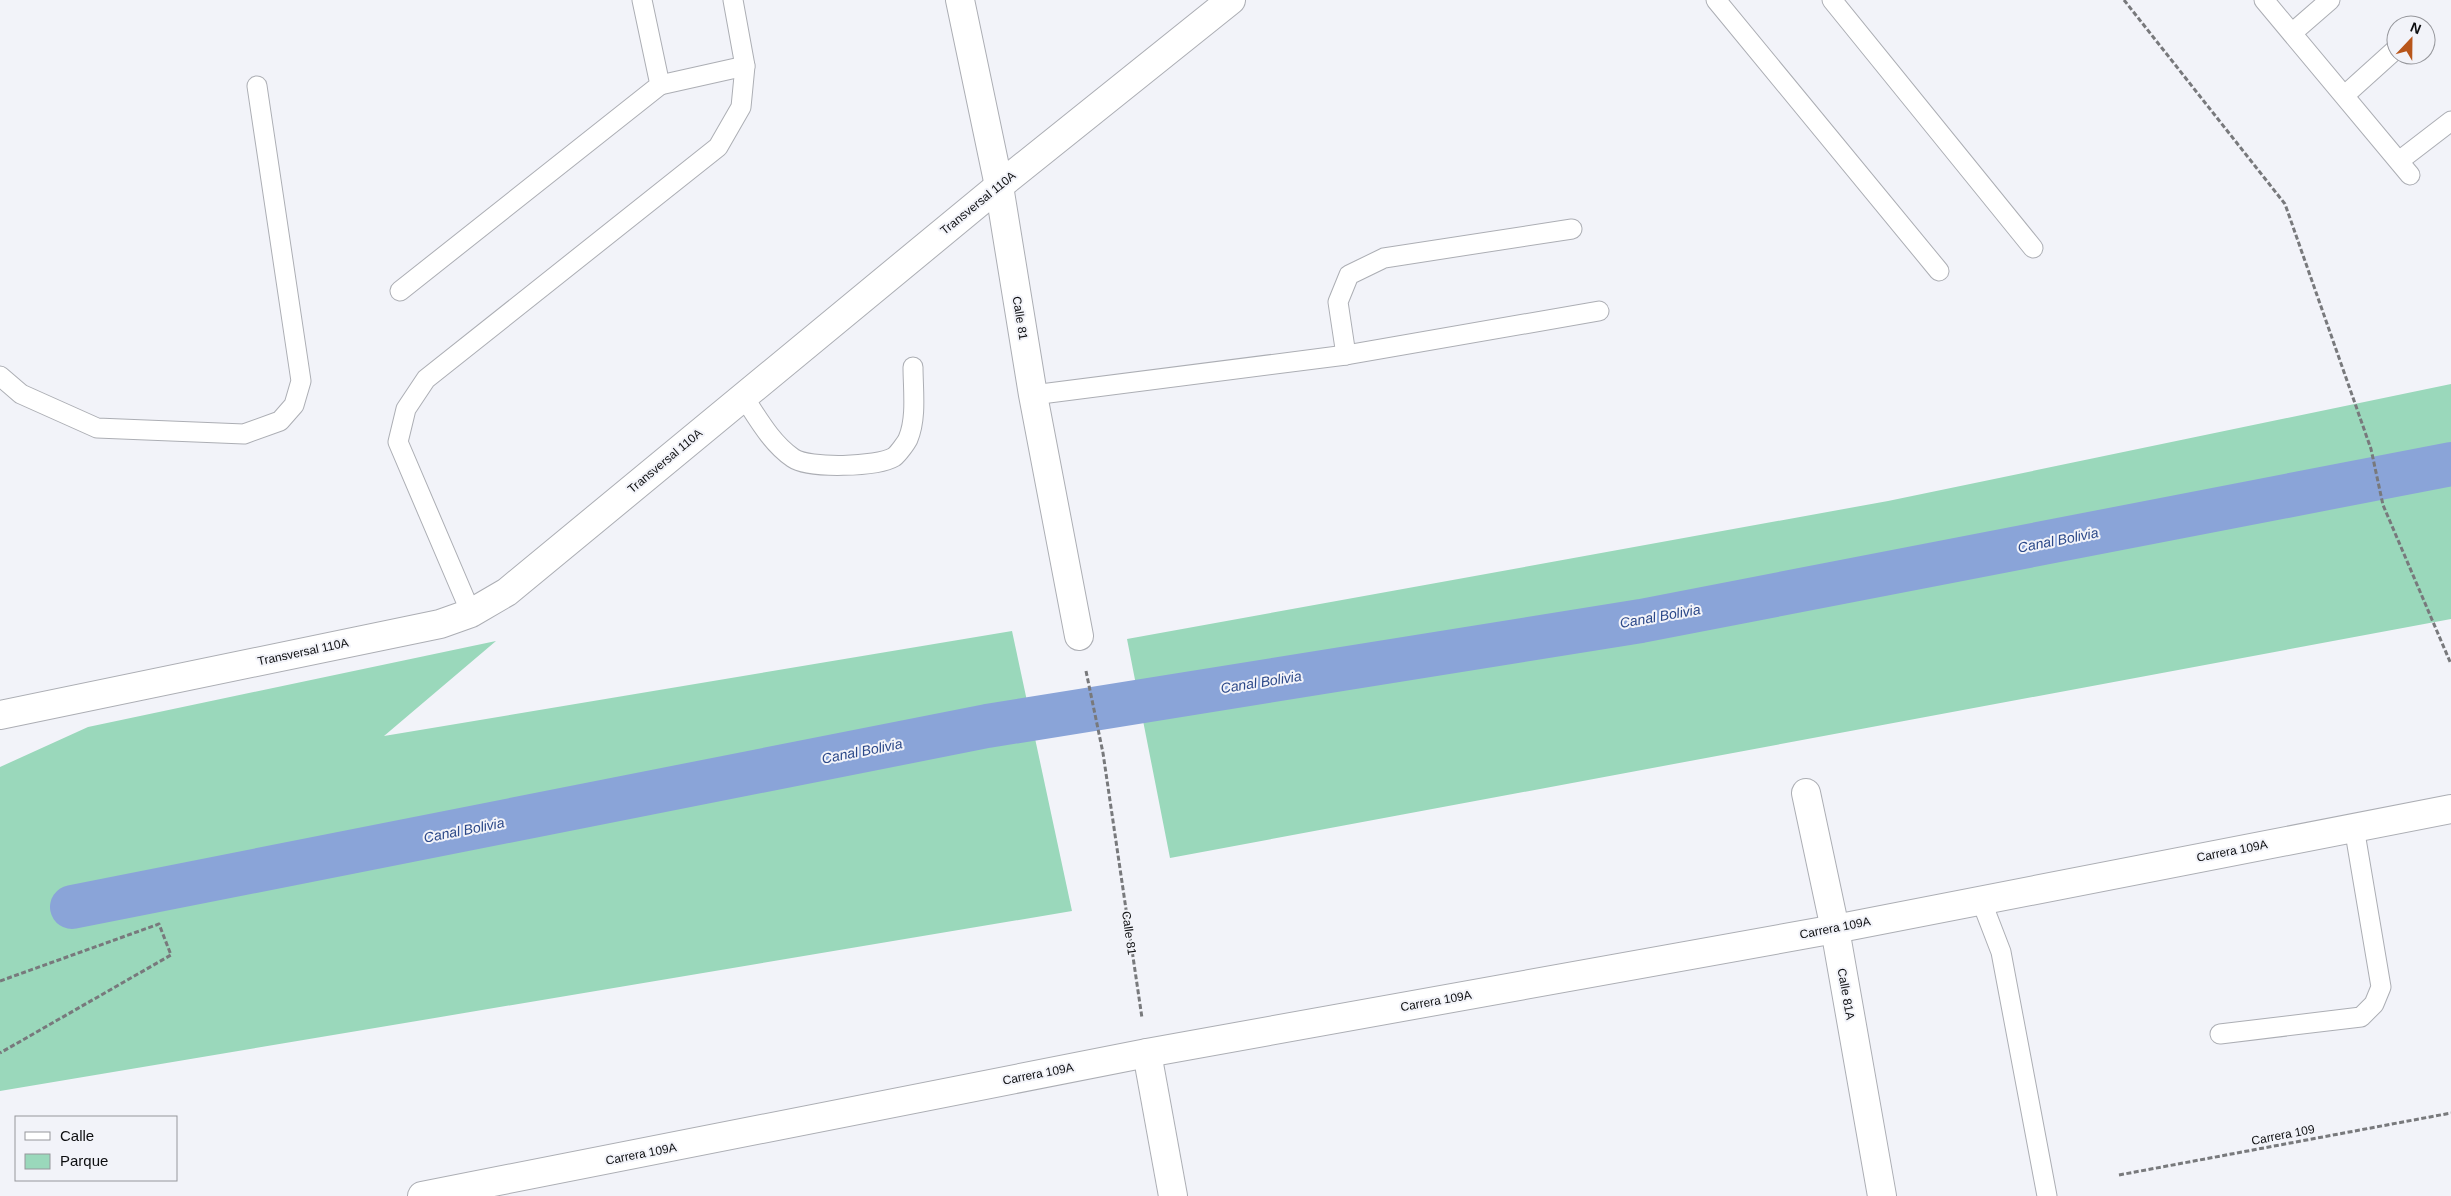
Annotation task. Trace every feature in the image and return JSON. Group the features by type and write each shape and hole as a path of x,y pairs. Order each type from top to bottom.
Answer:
{"street":[{"name":"Calle 81","path":"960,0 999,186 1033,395 1078,636"},
{"name":"Transversal 110A","path":"0,715 440,624 471,613 507,592 999,186 1231,0"},
{"name":"Calle 81A","path":"1806,793 1835,929 1882,1196"},
{"name":"Carrera 109A","path":"422,1196 482,1191 1147,1053 1835,929 2451,808"},
{"path":"1147,1053 1173,1196"}],"lane":[{"path":"642,0 660,85"},
{"path":"471,613 398,442 406,408 426,379 718,147 740,107 745,66 734,0"},
{"path":"1716,0 1939,271"},
{"path":"1832,0 2033,248"},
{"path":"2264,0 2405,168 2451,121"},
{"path":"2292,33 2330,0"},
{"path":"2345,95 2386,59"},
{"path":"400,291 660,85 745,66"},
{"path":"0,376 21,394 97,428 244,434 280,421 294,406 301,381 257,86"},
{"path":"1346,355 1338,302 1349,275 1384,258 1572,229"},
{"path":"1033,395 1346,355 1599,311"},
{"path":"743,396 767,432 794,459 823,465 856,465 894,456 908,439 913,419 914,367"},
{"path":"2220,1034 2362,1017 2374,1004 2381,987 2354,827"},
{"path":"1981,900 2001,952 2047,1196"}],"path":[{"path":"2124,0 2285,204 2371,449 2383,505 2451,664"},
{"name":"Calle 81","path":"1086,669 1103,753 1147,1053"},
{"path":"0,982 159,924 171,955 0,1053"},
{"name":"Carrera 109","path":"2119,1175 2451,1113"}],"green space":[{"path":"2451,384 2451,619 1170,858 1127,639 1888,501"},
{"path":"1012,631 1072,911 0,1091 0,767 88,727 496,641 384,736"}],"waterway":[{"name":"Canal Bolivia","path":"72,907 987,726 1641,621 2451,464"}]}
